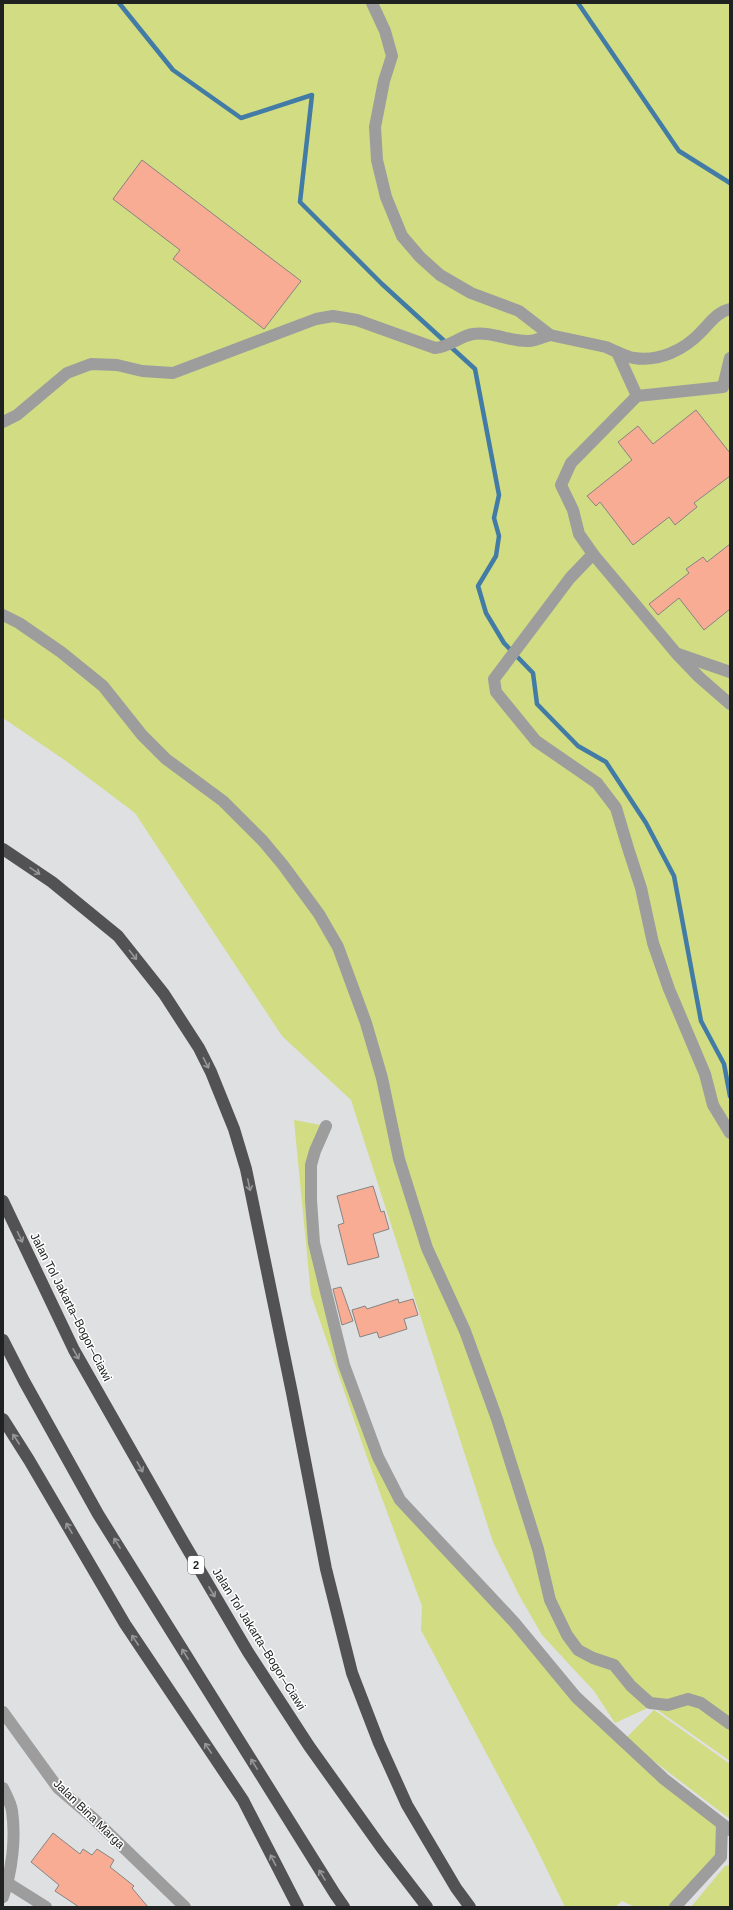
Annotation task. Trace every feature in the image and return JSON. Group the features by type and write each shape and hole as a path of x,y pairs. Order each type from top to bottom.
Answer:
{"highway":[{"path":"3,850 52,882 118,936 164,994 199,1048 211,1072 234,1129 246,1169 326,1569 352,1673 379,1742 407,1805 456,1888 470,1907"},
{"name":"Jalan Tol Jakarta–Bogor–Ciawi","path":"3,1201 74,1350 248,1652 309,1746 381,1847 427,1907"},
{"path":"3,1340 24,1381 98,1514 330,1888 344,1907"},
{"path":"3,1419 29,1460 125,1624 242,1800 298,1907"}],"street":[{"path":"372,3 385,31 392,56 384,81 375,127 377,160 386,197 402,236 420,257 440,275 471,293 519,310 550,335 606,347 634,358 660,358 676,351 697,337 721,311 730,309"},
{"path":"3,422 17,415 67,373 91,364 117,365 142,371 173,373 316,319 333,316 357,320 436,348 445,348 472,334 487,334 508,339 529,341 550,335"},
{"path":"617,352 637,396"},
{"path":"730,358 727,386 637,396 570,463 561,485 573,510 579,534 594,554 676,653 699,677 730,704"},
{"path":"594,554 570,578 521,641 494,679 496,692 536,741 597,783 616,808 641,888 653,943 669,989 705,1074 713,1105 730,1133"},
{"path":"3,615 19,623 62,652 103,686 142,735 166,759 223,801 263,841 283,865 319,914 338,947 366,1023 382,1078 399,1159 427,1248 464,1331 497,1419 532,1528 550,1600 567,1635 578,1650 593,1658 614,1665 631,1686 650,1703 668,1705 688,1699 701,1703 730,1724"},
{"path":"676,653 730,672"},
{"path":"326,1126 315,1151 311,1165 310,1200 314,1243 344,1365 378,1457 400,1500 514,1622 576,1697 664,1779 726,1827 726,1855 675,1907"},
{"name":"Jalan Bina Marga","path":"3,1712 58,1788 93,1818 185,1907"},
{"path":"3,1788 12,1810 13,1838 3,1897"},
{"path":"6,1881 46,1907"}],"green space":[{"path":"3,3 730,3 730,1761 652,1706 615,1723 594,1691 542,1635 519,1595 493,1542 351,1100 282,1036 135,813 66,761 3,718"},
{"path":"294,1120 326,1126 316,1149 311,1200 344,1365 400,1500 576,1697 722,1824 721,1857 675,1907 635,1907 622,1901 615,1907 565,1907 534,1843 421,1630 422,1606 370,1466 311,1295"},
{"path":"654,1710 730,1764 730,1819 625,1739"},
{"path":"730,1865 730,1907 691,1907 725,1866"}],"building":[{"path":"142,160 301,281 264,329 173,259 180,250 113,199"},
{"path":"696,410 730,453 730,476 694,503 697,507 675,525 669,517 633,545 600,502 596,506 587,496 632,460 618,442 638,426 653,444"},
{"path":"730,544 730,609 704,630 679,598 658,615 649,604 689,573 686,569 703,557 707,562"},
{"path":"373,1186 381,1212 384,1211 389,1229 373,1234 379,1257 348,1265 338,1225 344,1223 337,1196"},
{"path":"341,1287 353,1321 342,1325 333,1289"},
{"path":"398,1299 399,1303 413,1299 418,1315 404,1319 407,1329 379,1338 377,1332 360,1337 352,1310 365,1306 367,1309"},
{"path":"53,1833 80,1854 83,1849 92,1855 97,1849 114,1860 110,1867 134,1886 132,1888 148,1907 79,1907 55,1891 59,1885 31,1862"}],"waterway":[{"path":"119,3 173,70 241,118 312,95 300,202 382,284 475,369 499,495 494,518 499,536 496,556 478,586 486,613 504,643 533,673 537,704 578,746 606,762 646,823 674,876 701,1021 724,1064 730,1096"},
{"path":"578,3 679,151 730,183"}]}
